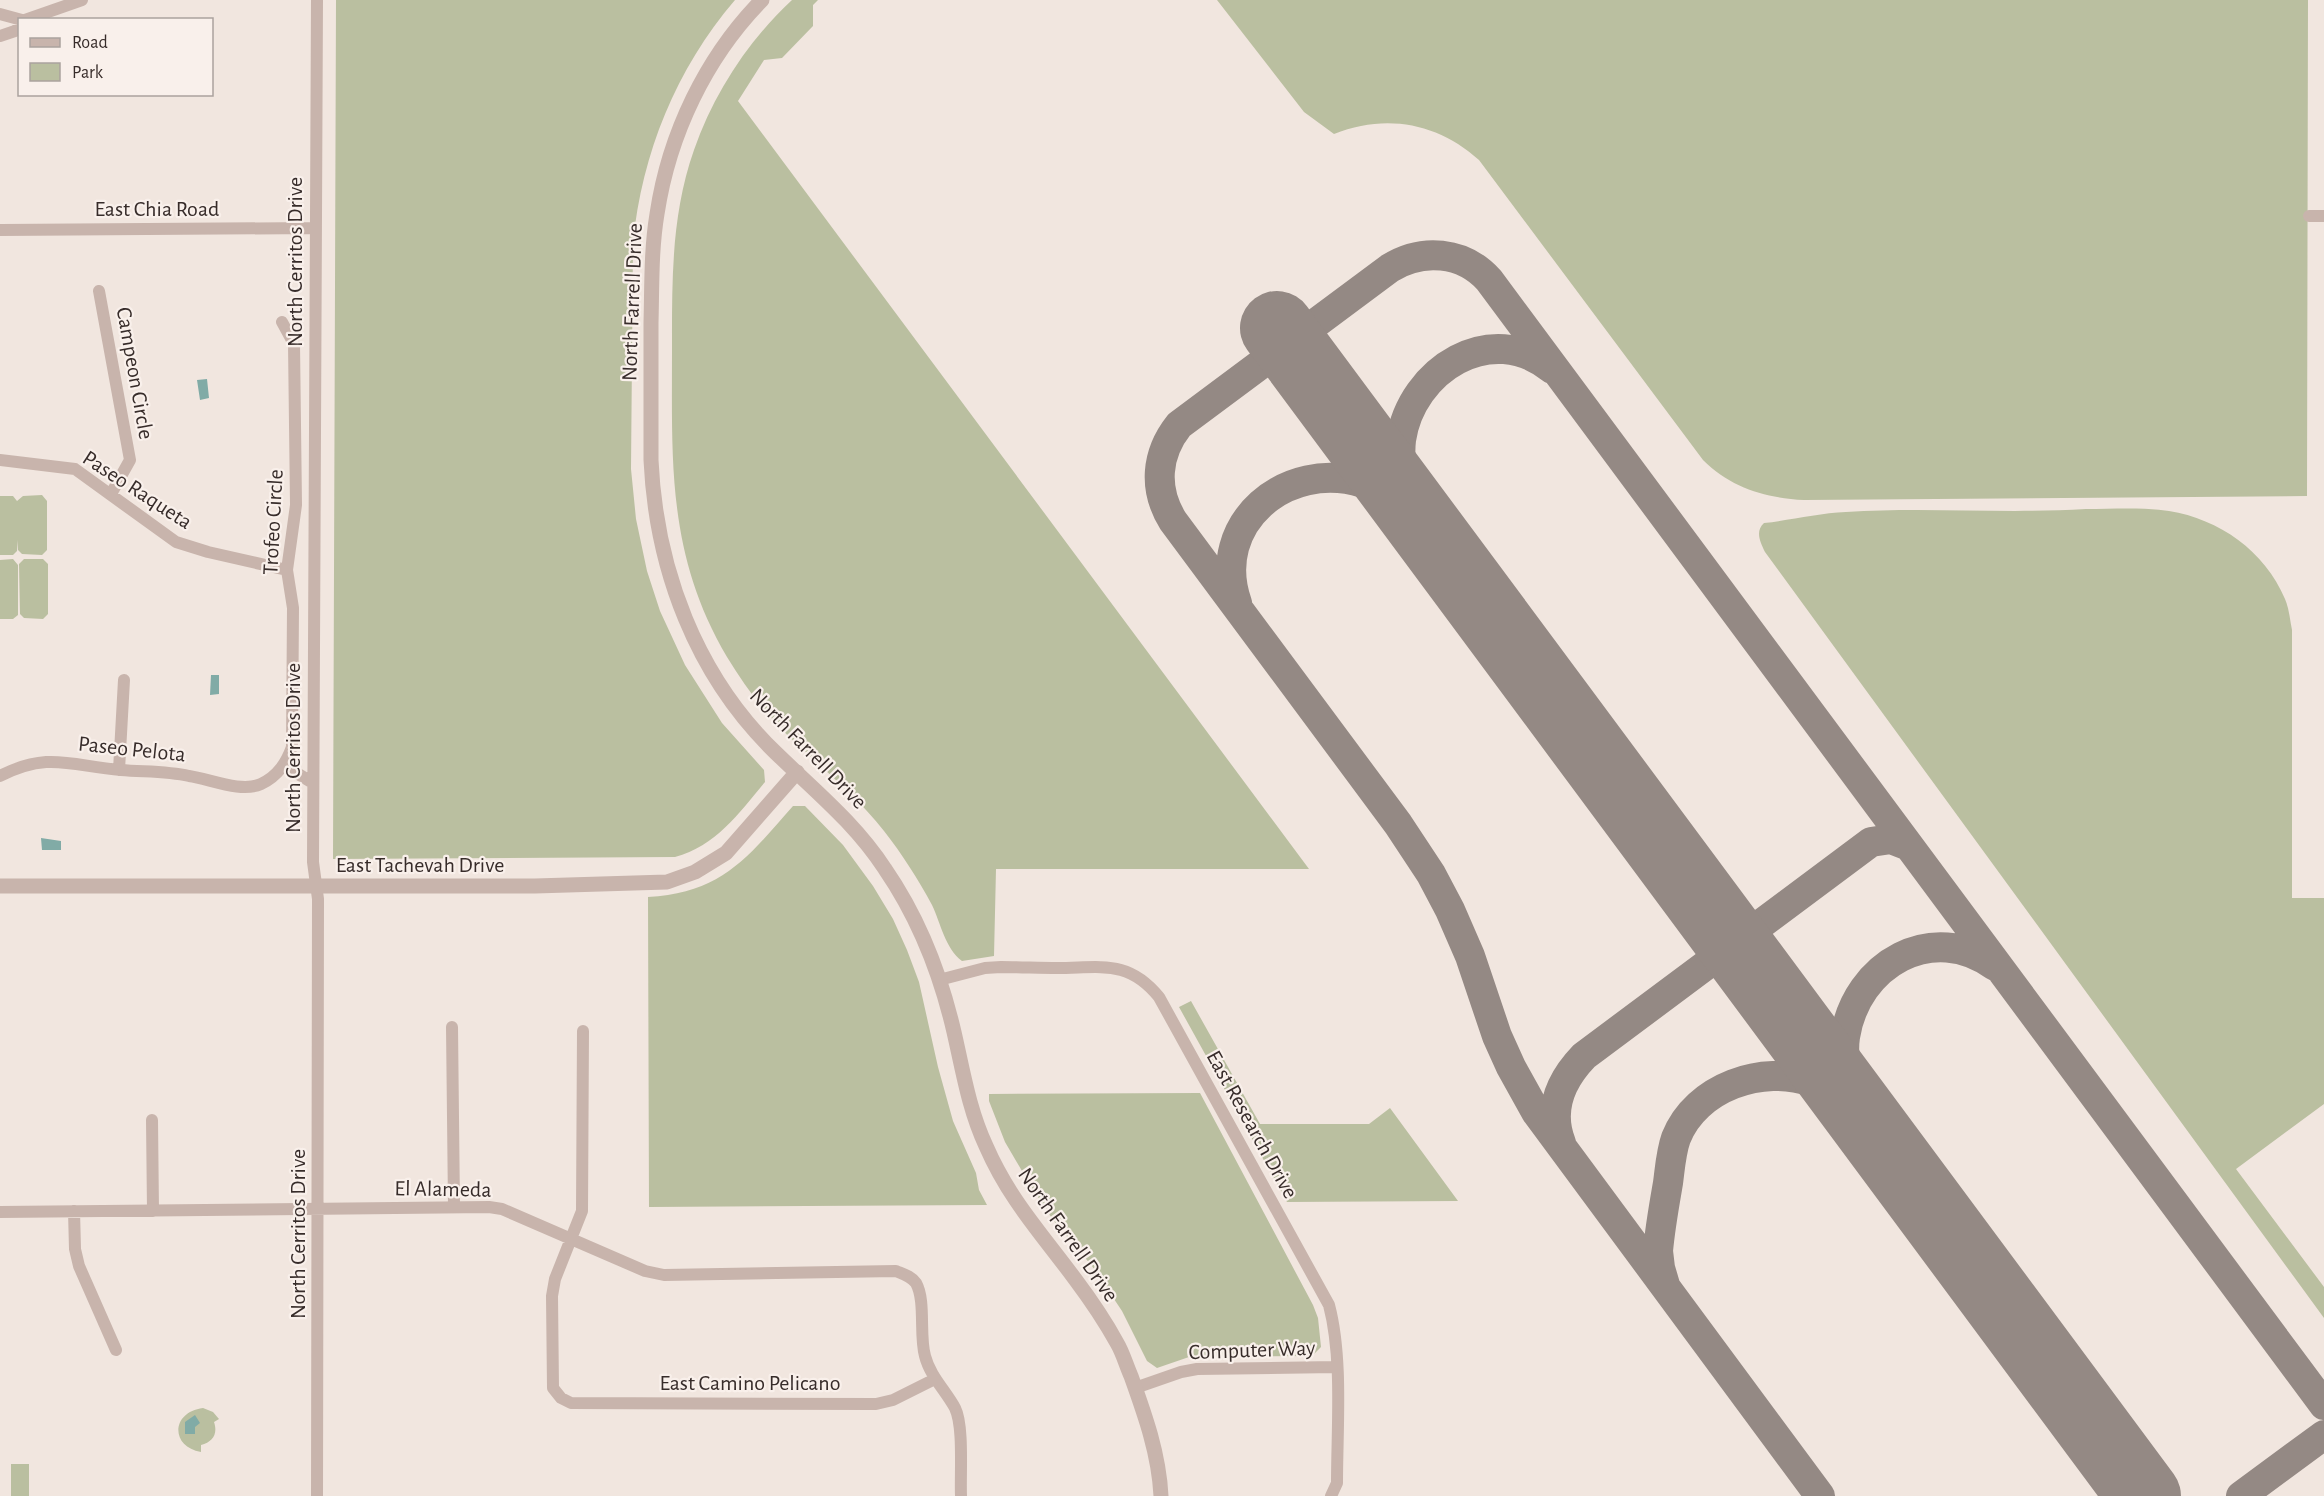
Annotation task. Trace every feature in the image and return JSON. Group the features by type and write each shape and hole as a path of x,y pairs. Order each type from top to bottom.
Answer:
{"street":[{"path":"30,18 82,0"},
{"name":"North Cerritos Drive","path":"317,0 313,783 313,862 317,887 317,1496"},
{"name":"North Farrell Drive","path":"762,0 729,40 695,94 675,140 661,189 652,263 652,490 664,560 682,614 719,684 748,724 844,816 886,869 909,908 939,980 965,1085 984,1143 1000,1177 1028,1220 1074,1278 1119,1346 1152,1439 1161,1476 1161,1496"},
{"path":"0,14 18,18"},
{"path":"0,36 18,29"},
{"path":"2310,216 2324,216"},
{"name":"East Chia Road","path":"0,230 315,228"},
{"name":"Campeon Circle","path":"99,291 130,460 111,494"},
{"name":"Trofeo Circle","path":"282,322 294,344 296,505 288,570 293,609 294,703 292,747 285,766"},
{"name":"Paseo Raqueta","path":"0,460 75,469 176,542 208,552 288,570"},
{"path":"118,770 124,680"},
{"name":"Paseo Pelota","path":"0,776 28,764 74,762 118,770 179,774 232,787 260,785 285,766"},
{"path":"285,766 313,783"},
{"name":"East Tachevah Drive","path":"0,886 545,886 667,882 695,872 726,853 797,772"},
{"name":"East Research Drive","path":"939,980 985,968 1112,967 1147,982 1164,1005 1329,1305 1335,1328 1336,1367 1337,1483 1331,1496"},
{"path":"452,1027 454,1207"},
{"path":"571,1240 582,1211 583,1031"},
{"path":"152,1120 153,1211"},
{"name":"El Alameda","path":"0,1212 489,1207 502,1209 571,1240 645,1270 664,1275 896,1271 909,1276 916,1283 925,1356 935,1379"},
{"path":"74,1211 75,1249 79,1266 116,1350"},
{"name":"East Camino Pelicano","path":"571,1240 555,1279 552,1296 553,1388 561,1398 571,1402 876,1404 893,1400 935,1379"},
{"name":"Computer Way","path":"1135,1388 1197,1368 1336,1367"},
{"path":"935,1379 956,1410 960,1437 960,1496"}],"green space":[{"path":"336,0 735,0 695,54 665,114 644,177 633,243 631,469 636,519 647,571 660,611 685,665 722,723 764,770 765,782 736,816 715,837 690,852 675,857 333,859"},
{"path":"792,0 818,0 813,5 813,26 782,58 764,60 738,101 1309,869 996,869 994,956 962,961 947,943 932,905 884,831 854,797 769,716 727,657 707,619 693,582 683,545 677,508 672,431 674,249 686,174 702,129 722,88 747,50"},
{"path":"1217,0 2308,0 2307,496 1804,500 1776,497 1750,490 1725,478 1703,460 1479,160 1446,137 1411,125 1373,124 1334,134 1304,112"},
{"path":"42,495 47,501 47,550 42,555 22,554 18,550 18,540 17,551 13,555 0,555 0,496 13,496 17,501 23,496"},
{"path":"1906,510 2169,511 2205,521 2238,540 2253,552 2276,582 2288,606 2292,630 2292,898 2324,898 2324,1104 2236,1169 2324,1287 2324,1318 1765,552 1759,537 1761,526 1764,523 1836,513"},
{"path":"13,559 18,565 18,615 13,619 0,619 0,560"},
{"path":"24,559 43,559 48,564 48,614 43,619 24,618 20,614 19,564"},
{"path":"793,806 805,806 843,845 873,886 893,919 919,982 953,1121 976,1173 979,1190 987,1205 649,1207 648,897 674,894 715,880 747,856"},
{"path":"1191,1001 1260,1124 1369,1124 1390,1108 1458,1201 1287,1202 1179,1007"},
{"path":"1200,1093 1313,1305 1318,1318 1321,1347 1312,1356 1189,1357 1157,1368 1147,1361 1122,1311 1092,1266 1053,1220 1032,1188 1005,1142 989,1101 989,1094"},
{"path":"203,1408 213,1412 219,1419 214,1422 213,1437 209,1442 201,1445 201,1452 184,1444 178,1430 185,1416"},
{"path":"11,1464 29,1464 29,1496 11,1496"}],"water":[{"path":"207,379 209,398 200,400 197,380"},
{"path":"211,675 219,675 219,694 210,695"},
{"path":"41,838 61,841 61,850 42,850"},
{"path":"195,1415 200,1423 195,1427 195,1434 185,1434 185,1422"}],"taxiway":[{"path":"1820,1496 1536,1112 1497,1036 1470,956 1431,874 1398,824 1173,521 1162,497 1160,484 1162,460 1171,436 1179,425 1390,268 1415,257 1429,255 1455,258 1479,270 1489,280 2324,1405"},
{"path":"1419,515 1404,479 1400,450 1408,415 1420,392 1437,374 1457,360 1480,351 1504,349 1528,355 1552,369"},
{"path":"1237,603 1231,574 1234,547 1245,524 1261,504 1282,489 1307,480 1335,478 1363,483 1388,495 1423,524"},
{"path":"1561,1143 1556,1119 1559,1096 1568,1076 1584,1056 1871,842 1891,839 1909,846"},
{"path":"1863,1116 1848,1078 1844,1047 1852,1011 1864,989 1881,970 1901,957 1923,949 1947,947 1971,953 1995,966"},
{"path":"1665,1285 1658,1251 1672,1154 1676,1138 1686,1120 1699,1105 1715,1093 1753,1078 1793,1077 1827,1089 1865,1119"},
{"path":"2241,1496 2324,1435"}],"runway":[{"path":"1277,328 2144,1496"}]}
